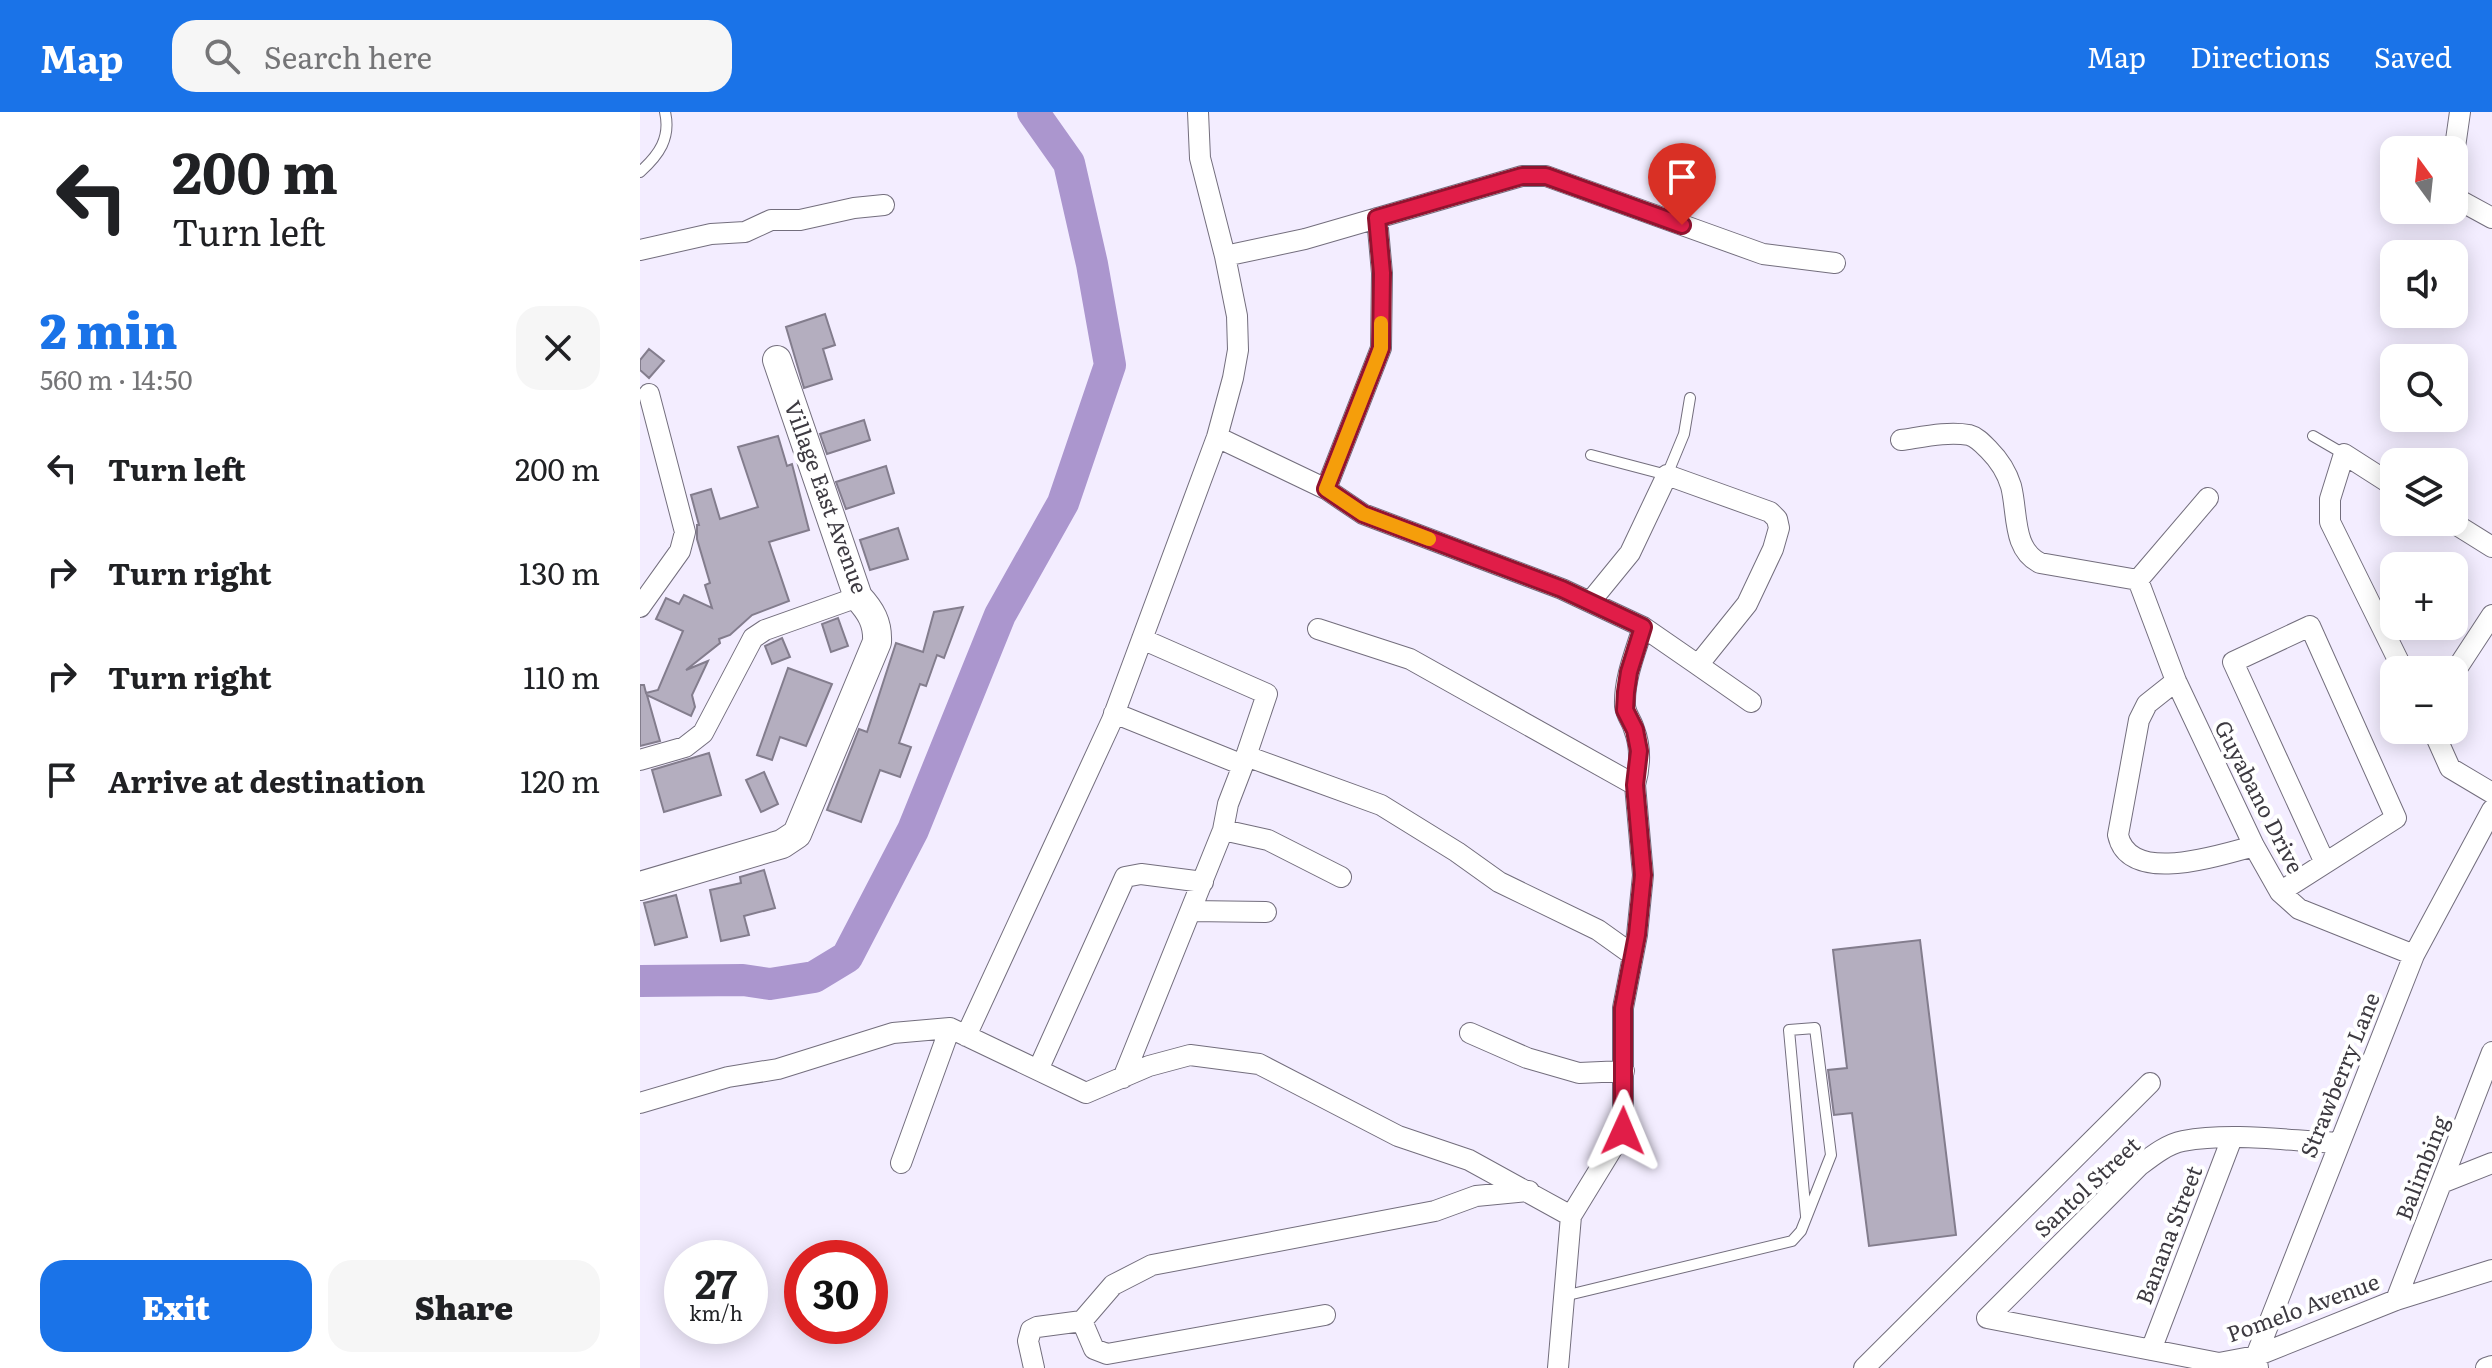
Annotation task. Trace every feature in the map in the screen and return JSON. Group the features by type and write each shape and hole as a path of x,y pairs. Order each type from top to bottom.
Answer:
{"street":[{"path":"901,1163 958,1032 1114,713 1217,437 1238,350 1237,316 1200,158 1198,112"},
{"path":"2457,136 2460,112"},
{"path":"1225,256 1305,239 1522,176 1546,176 1763,254 1835,263"},
{"path":"640,250 711,234 745,232 771,220 800,220 884,205"},
{"path":"2468,205 2492,218"},
{"path":"1326,489 1381,348 1382,273 1377,218"},
{"name":"Village East Avenue","path":"640,886 782,844 802,828 877,642 878,629 870,610 858,597 777,360"},
{"path":"640,607 680,551 685,532 649,394"},
{"path":"1901,440 1945,435 1969,435 1977,439 2000,464 2010,484 2021,546 2029,558 2040,563 2138,580 2208,498"},
{"path":"1217,437 1326,489 1363,514 1562,589 1643,627 1751,702"},
{"path":"2380,477 2344,454 2330,499 2330,522 2396,656"},
{"path":"1590,602 1630,553 1667,475 1770,512 1779,524 1773,549 1747,604 1698,665"},
{"path":"2468,532 2492,547"},
{"name":"Guyabano Drive","path":"2138,580 2176,681 2254,846 2280,892 2299,909 2414,955"},
{"path":"640,760 685,747 703,733 753,638 765,630 858,597"},
{"path":"2465,656 2492,615"},
{"path":"2280,892 2396,818 2310,626 2233,662 2325,863"},
{"path":"1558,1368 1571,1216 1623,1131 1623,1008 1637,935 1643,875 1635,785 1639,751 1635,730 1625,710 1629,672 1643,627"},
{"path":"1318,629 1410,659 1635,785"},
{"path":"1123,1078 1223,830 1228,804 1267,694 1142,639"},
{"path":"2176,681 2147,704 2139,720 2118,835 2120,845 2129,856 2144,863 2162,864 2254,846"},
{"path":"1114,713 1381,805 1499,882 1598,930 1633,955"},
{"path":"2439,744 2450,768 2492,793"},
{"name":"Strawberry Lane","path":"2257,1362 2414,955 2492,810"},
{"path":"1223,830 1268,840 1341,877"},
{"path":"1038,1070 1125,877 1141,874 1203,882"},
{"path":"1191,911 1266,912"},
{"path":"640,1103 728,1077 778,1069 893,1033 958,1032 1086,1093 1149,1066 1190,1055 1259,1064 1398,1136 1469,1160 1571,1216"},
{"path":"1470,1033 1527,1058 1579,1073 1624,1071"},
{"name":"Balimbing","path":"2396,1300 2492,1052"},
{"path":"1864,1368 2150,1083"},
{"name":"Santol Street","path":"1987,1318 2139,1166 2159,1151 2181,1141 2232,1138 2339,1143"},
{"name":"Banana Street","path":"2151,1350 2232,1138"},
{"path":"2444,1182 2492,1163"},
{"path":"1034,1368 1028,1341 1031,1330 1082,1321 1113,1285 1152,1265 1435,1211 1476,1196 1529,1191"},
{"name":"Pomelo Avenue","path":"1987,1318 2219,1363 2257,1362 2396,1300 2492,1270"},
{"path":"1082,1321 1094,1349 1107,1354 1325,1315"},
{"path":"2486,1368 2492,1366"}],"lane":[{"path":"640,172 652,162 662,147 667,134 665,112"},
{"path":"1591,455 1667,475 1684,434 1690,398"},
{"path":"2313,436 2344,454"},
{"path":"1564,1296 1792,1241 1801,1231 1831,1155 1815,1028 1789,1030 1806,1216"}],"building":[{"path":"825,314 835,345 823,349 832,379 804,388 786,327"},
{"path":"649,349 664,361 649,378 640,370 640,360"},
{"path":"864,420 870,440 827,454 820,434"},
{"path":"778,436 787,466 792,464 809,530 769,542 789,601 752,615 730,635 719,639 720,643 686,670 708,661 692,695 695,707 691,716 647,695 660,741 640,746 640,685 644,685 646,693 658,690 683,631 656,619 666,598 679,604 684,595 712,608 705,585 710,583 697,539 699,525 691,495 711,489 720,519 758,507 738,447"},
{"path":"886,466 894,493 846,509 836,482"},
{"path":"898,528 908,559 870,570 860,540"},
{"path":"963,607 944,658 937,655 926,686 920,684 899,743 911,747 900,777 880,770 861,822 827,810 859,729 867,732 896,643 923,652 934,612"},
{"path":"838,618 848,646 831,652 822,624"},
{"path":"782,638 790,657 772,664 765,646"},
{"path":"788,668 832,684 806,746 780,737 772,760 757,755"},
{"path":"709,753 721,795 664,812 652,770"},
{"path":"764,772 778,804 761,812 746,780"},
{"path":"764,870 775,908 744,916 749,935 721,941 710,890 741,883 740,877"},
{"path":"676,895 687,937 655,945 644,903"},
{"path":"1920,940 1956,1235 1869,1246 1852,1113 1834,1115 1828,1070 1847,1068 1833,950"}],"waterway":[{"path":"640,981 743,980 770,984 814,977 847,957 913,830 1000,615 1063,503 1110,365 1092,264 1069,163 1033,112"}],"slow traffic":[{"path":"1381,323 1381,348 1326,489 1363,514 1429,539"}],"route":[{"path":"1623,1131 1623,1008 1637,935 1643,875 1635,785 1639,751 1635,730 1625,710 1629,672 1643,627 1562,589 1363,514 1326,489 1381,348 1382,273 1377,218 1522,176 1546,176 1682,225"}]}
